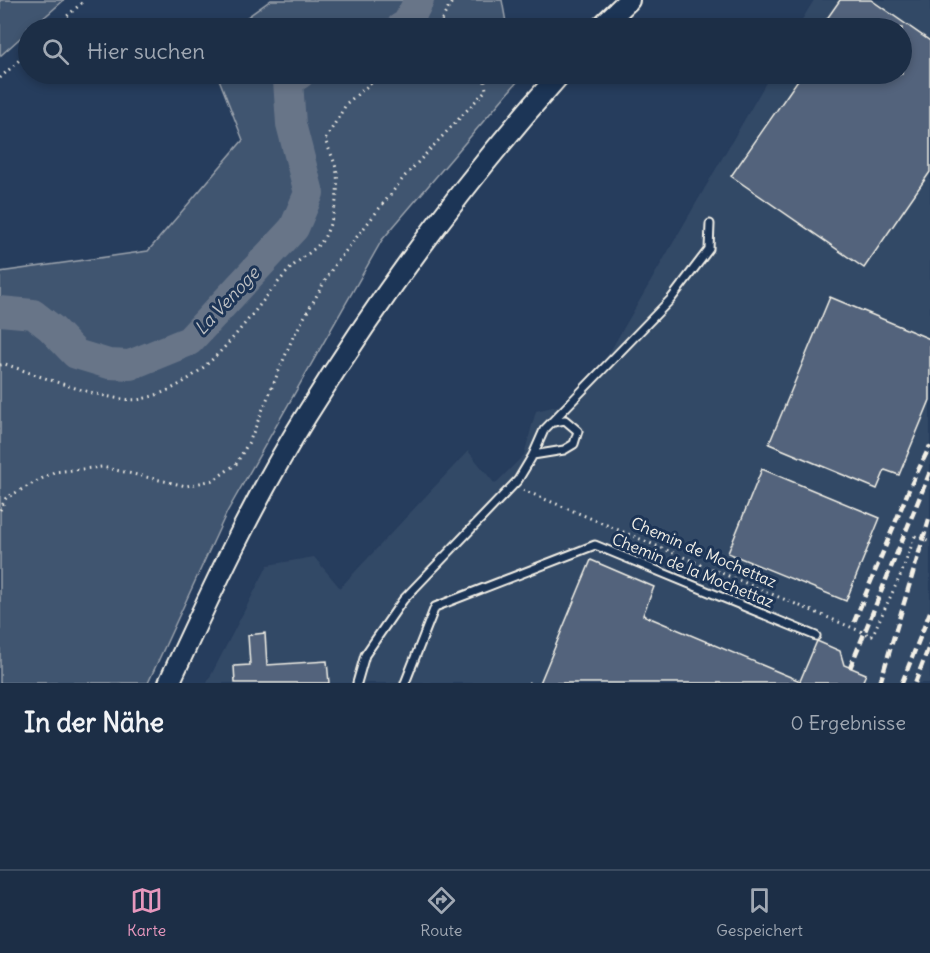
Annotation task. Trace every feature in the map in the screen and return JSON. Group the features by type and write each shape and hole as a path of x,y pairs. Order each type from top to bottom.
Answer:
{"main road":[{"path":"610,18 629,0"},
{"path":"169,683 216,582 264,489 305,417 390,286 438,221 503,138 551,84"}],"lane":[{"path":"357,683 365,655 403,600 518,484 544,430 670,299 709,249 710,224"},
{"path":"533,455 564,450 574,444 578,431 565,420 554,422"},
{"name":"Chemin de la Mochettaz","path":"405,683 435,607 595,545 816,636"}],"path":[{"path":"65,18 85,0"},
{"path":"443,18 453,0"},
{"path":"0,78 18,61"},
{"path":"0,365 5,364 111,397 138,400 169,391 197,374 234,335 290,268 324,239 337,203 337,172 325,140 347,103 370,84"},
{"path":"0,510 6,498 54,472 102,467 186,486 214,480 236,464 250,440 294,336 333,267 405,176 486,90 485,84"},
{"name":"Chemin de Mochettaz","path":"518,484 872,636 902,572 915,536 930,542"}],"shaded area":[{"path":"0,0 64,0 43,18 18,18 18,40 0,56"},
{"path":"271,0 502,0 505,18 246,18"},
{"path":"814,0 930,0 930,683 207,683 268,565 314,557 340,588 468,451 495,484 524,455 536,411 582,400 765,84 912,84 912,18 803,18"},
{"path":"221,84 515,84 382,240 227,512 148,683 0,683 0,272 148,251 243,140"}],"building":[{"path":"840,0 871,0 897,18 827,18"},
{"path":"912,28 930,41 930,172 864,268 731,176 795,84 912,84"},
{"path":"830,297 930,339 930,400 899,475 885,470 877,489 769,444"},
{"path":"762,469 880,518 846,601 728,553"},
{"path":"591,560 654,587 643,615 800,681 817,641 840,651 844,665 866,674 862,683 540,683"},
{"path":"265,633 267,665 327,661 329,683 235,683 234,666 250,665 248,635"}],"waterway":[{"name":"La Venoge","path":"410,18 419,0"},
{"name":"La Venoge","path":"0,311 33,314 51,328 76,354 109,364 130,365 189,341 294,228 309,193 291,124 288,84"}],"railway":[{"path":"854,622 910,487 930,446"},
{"path":"850,668 930,472"},
{"path":"880,683 930,516"},
{"path":"902,683 930,612"},
{"path":"915,683 930,644"}]}
